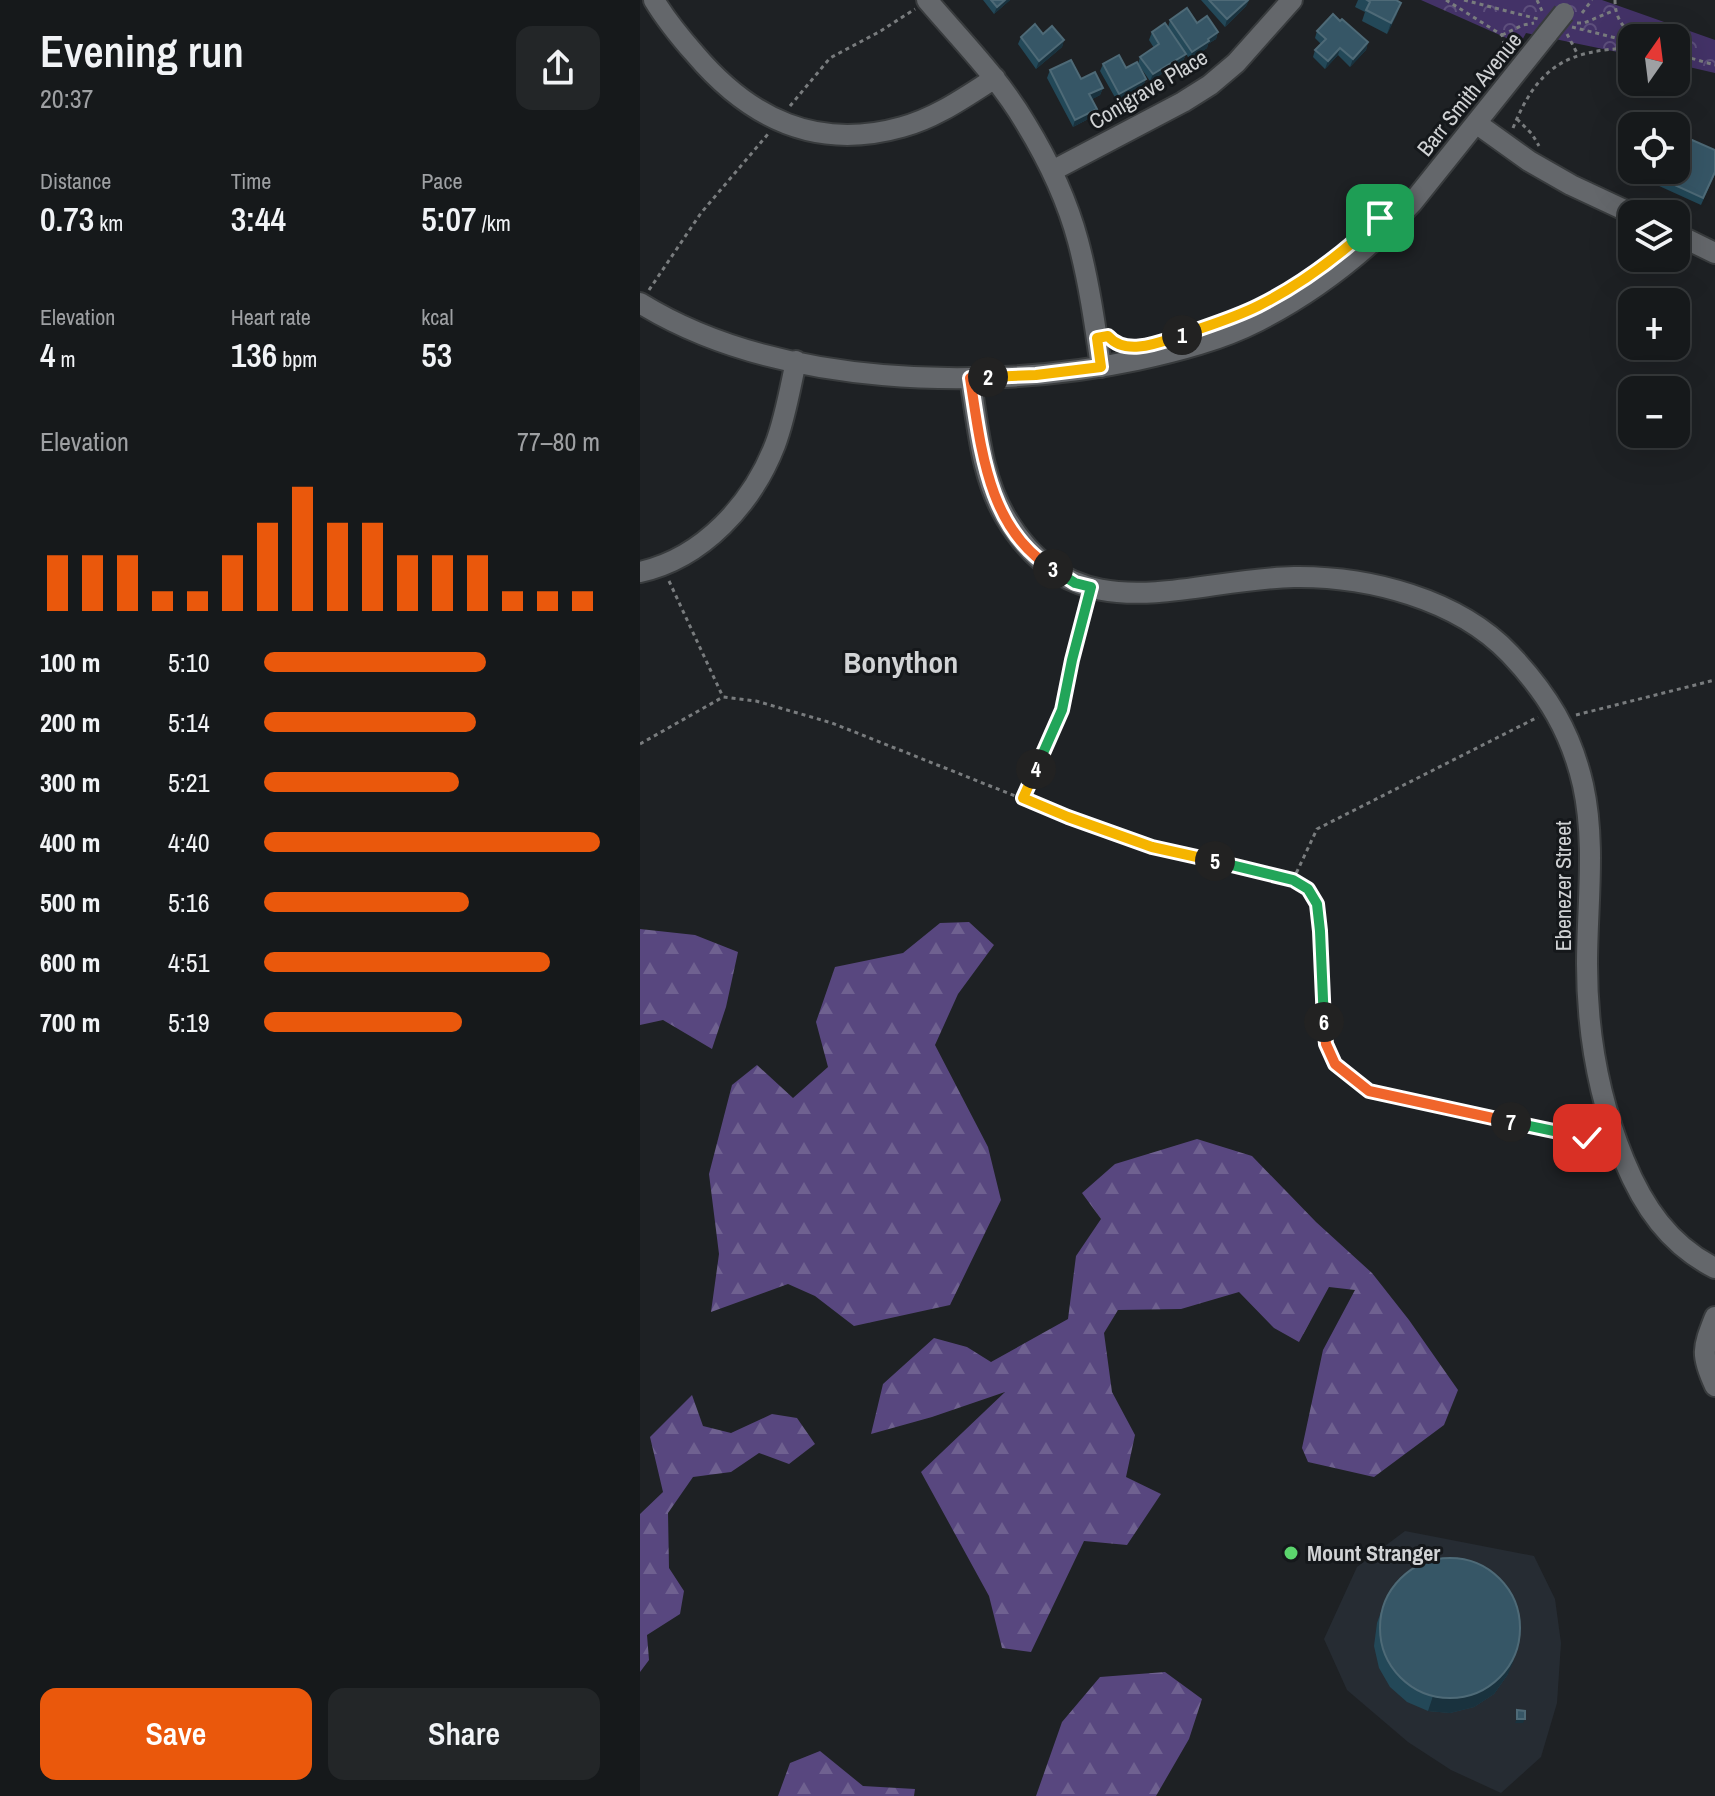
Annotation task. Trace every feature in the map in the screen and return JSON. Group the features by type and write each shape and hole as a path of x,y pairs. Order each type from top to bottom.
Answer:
{"street":[{"path":"654,0 721,84 749,106 779,121 813,132 848,135 901,128 951,106 995,78"},
{"path":"927,0 995,78 1026,123 1052,171 1078,242 1101,367"},
{"name":"Conigrave Place","path":"1052,171 1210,85 1236,63 1292,0"},
{"name":"Barr Smith Avenue","path":"644,297 699,332 753,351 883,375 970,378 1036,375 1101,367 1173,352 1257,322 1304,296 1350,263 1412,203 1548,33 1572,10"},
{"path":"1476,123 1529,161 1618,207"},
{"path":"1690,241 1715,253"},
{"path":"640,572 678,558 703,542 726,522 746,498 776,441 796,361"},
{"name":"Ebenezer Street","path":"970,378 985,467 1004,516 1024,544 1048,566 1075,583 1105,592 1137,594 1292,577 1339,578 1371,583 1416,596 1474,625 1507,650 1540,687 1561,713 1587,810 1590,839 1589,1027 1613,1132 1633,1181 1658,1222 1676,1243 1715,1268"},
{"path":"1715,1317 1703,1355 1715,1386"}],"path":[{"path":"644,297 711,199 830,58 879,32 927,0"},
{"path":"1446,0 1502,35 1504,66 1511,57"},
{"path":"1572,10 1592,0"},
{"path":"1615,0 1615,10 1621,24"},
{"path":"1511,133 1525,102 1550,69 1578,55 1618,49"},
{"path":"1690,58 1715,65"},
{"path":"640,287 644,297"},
{"path":"662,565 723,697"},
{"path":"1023,798 1062,710 1091,587"},
{"path":"1293,880 1317,829 1561,713 1715,680"},
{"path":"640,744 723,697 756,701 832,723 1152,847 1293,880 1308,889 1317,904 1326,1044 1335,1064 1369,1091 1587,1138 1613,1132"}],"shaded area":[{"path":"1405,1531 1534,1556 1555,1599 1561,1643 1557,1703 1541,1757 1501,1793 1451,1770 1408,1742 1347,1690 1324,1639 1357,1567"}],"green space":[{"path":"1421,0 1602,0 1670,24 1618,24 1618,52 1526,33 1520,44"},
{"path":"1690,31 1715,40 1715,73 1690,67"},
{"path":"969,922 994,945 958,994 935,1045 988,1147 1001,1200 950,1305 854,1326 815,1296 788,1284 711,1312 719,1254 709,1174 732,1085 757,1065 793,1098 828,1067 816,1022 835,967 903,953 940,923"},
{"path":"640,929 695,935 738,952 726,1007 712,1049 663,1020 640,1025"},
{"path":"1197,1139 1252,1156 1316,1222 1372,1273 1458,1390 1444,1425 1374,1477 1308,1462 1302,1448 1323,1350 1355,1290 1329,1287 1299,1342 1274,1328 1239,1292 1181,1309 1118,1310 1104,1333 1112,1392 1135,1435 1126,1477 1161,1494 1127,1545 1084,1541 1031,1652 1002,1648 989,1596 921,1472 1005,1392 871,1434 883,1384 934,1338 967,1347 991,1362 1068,1319 1076,1256 1101,1219 1082,1193 1115,1164"},
{"path":"692,1395 703,1426 731,1433 772,1414 797,1418 815,1444 789,1464 759,1453 731,1472 693,1477 668,1513 669,1568 684,1591 680,1614 647,1635 649,1660 640,1672 640,1514 663,1492 650,1437"},
{"path":"1165,1672 1202,1699 1189,1739 1156,1796 1036,1796 1062,1722 1100,1677"},
{"path":"820,1751 863,1786 915,1789 914,1796 778,1796 790,1763"}],"building":[{"path":"991,0 1005,0 997,7"},
{"path":"1209,0 1248,0 1227,19"},
{"path":"1367,0 1396,0 1401,3 1391,23 1366,10 1370,2"},
{"path":"1187,8 1197,23 1207,16 1218,32 1192,52 1170,20"},
{"path":"1333,14 1368,42 1353,59 1340,48 1328,61 1315,50 1326,39 1317,31"},
{"path":"1165,23 1186,54 1153,74 1140,57 1159,44 1152,32"},
{"path":"1035,24 1043,34 1052,26 1064,40 1039,61 1021,37"},
{"path":"1119,55 1126,68 1137,62 1146,79 1119,94 1103,64"},
{"path":"1071,60 1081,79 1095,72 1103,88 1089,94 1097,109 1075,120 1050,70"},
{"path":"1690,139 1715,150 1715,172 1703,198 1672,184 1690,184"},
{"path":"1450,1558 1477,1563 1499,1579 1515,1601 1520,1628 1515,1655 1499,1677 1477,1693 1450,1698 1423,1693 1401,1677 1385,1655 1380,1628 1385,1601 1401,1579 1423,1563"},
{"path":"1517,1710 1525,1711 1525,1719 1517,1719"}],"place":[{"name":"Mount Stranger","path":"1291,1553"}],"district":[{"name":"Bonython","path":"901,663"}],"route":[{"path":"1380,218 1353,244 1289,289 1219,323 1152,344 1128,348 1118,345 1108,336 1097,338 1101,367 1036,375 970,378 985,467 1004,516 1024,544 1048,566 1075,583 1091,587 1062,710 1023,798 1152,847 1276,875 1308,889 1317,904 1326,1044 1335,1064 1369,1091 1587,1138"}]}
